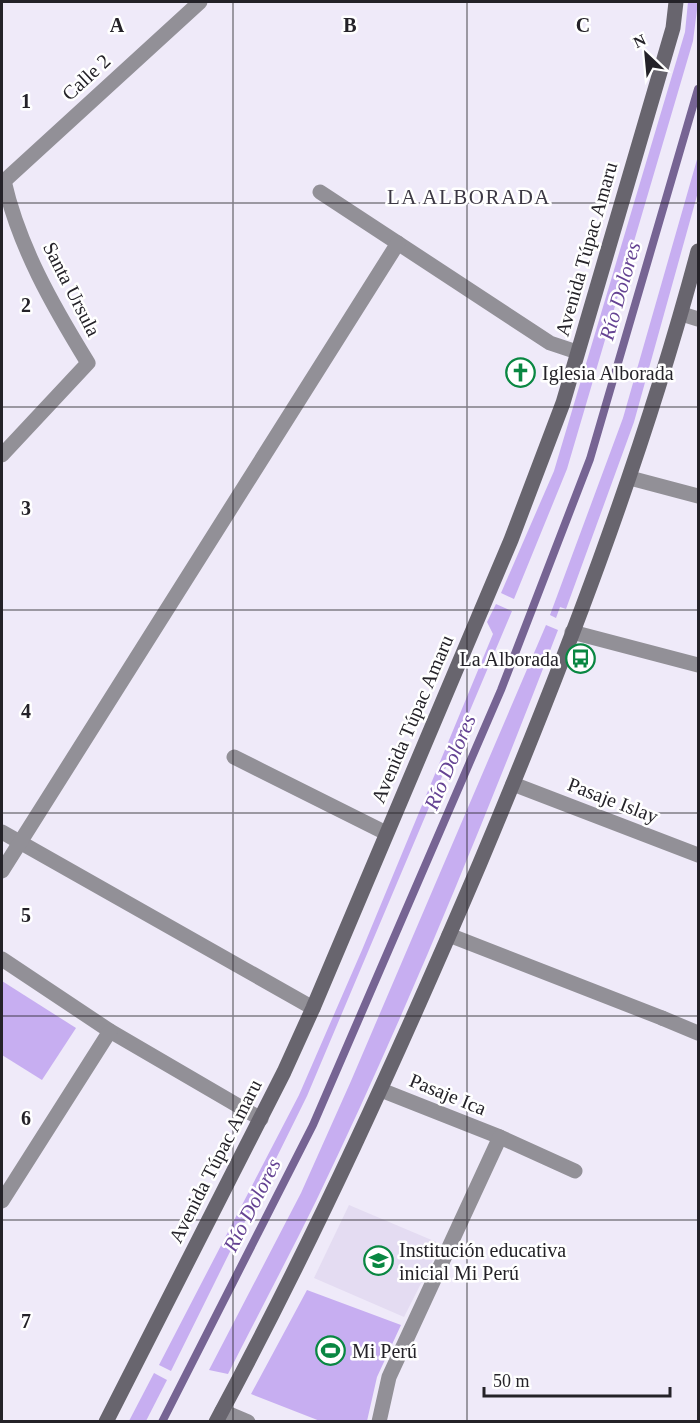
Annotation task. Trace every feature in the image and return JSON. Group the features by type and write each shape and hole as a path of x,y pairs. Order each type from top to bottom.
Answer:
{"street":[{"name":"Calle 2","path":"3,182 200,2"},
{"name":"Avenida Túpac Amaru","path":"106,1422 261,1119 313,1008 542,462 673,28 676,2"},
{"name":"Santa Ursula","path":"2,455 88,363 51,303 11,211 3,182"},
{"path":"320,192 550,343 577,352"},
{"path":"2,872 398,243"},
{"path":"248,1422 219,1416 301,1262 381,1090 513,784 630,478 682,314 699,251"},
{"path":"682,314 699,319"},
{"path":"630,478 699,496"},
{"path":"572,632 699,665"},
{"path":"234,757 386,832"},
{"name":"Pasaje Islay","path":"513,784 699,855"},
{"path":"2,832 313,1008"},
{"path":"449,935 699,1033"},
{"path":"2,959 110,1031 261,1119"},
{"path":"2,1201 110,1031"},
{"name":"Pasaje Ica","path":"381,1090 500,1137 575,1171"},
{"path":"379,1422 389,1377 500,1137"}],"shaded area":[{"path":"688,2 698,2 693,41 567,469 514,599 501,593 554,471 685,32"},
{"path":"698,156 698,192 634,422 566,609 560,607 556,618 550,615 623,418"},
{"path":"496,604 512,611 307,1096 171,1371 159,1365 299,1095 362,950 493,634 487,622"},
{"path":"546,625 558,630 473,846 382,1059 317,1199 228,1374 209,1370 301,1193"},
{"path":"2,981 76,1028 42,1080 2,1055"},
{"name":"Institución educativa inicial Mi Perú","path":"349,1205 441,1244 404,1317 314,1278"},
{"name":"Mi Perú","path":"307,1290 401,1325 377,1377 367,1421 320,1421 251,1394"},
{"path":"154,1373 167,1380 146,1421 129,1421"}],"waterway":[{"name":"Río Dolores","path":"162,1422 313,1125 501,690 590,459 698,89"}],"place":[{"name":"Iglesia Alborada","path":"521,373"},
{"name":"La Alborada","path":"580,659"},
{"name":"Institución educativa inicial Mi Perú","path":"378,1261"},
{"name":"Mi Perú","path":"331,1351"}],"district":[{"name":"LA ALBORADA","path":"469,197"}]}
